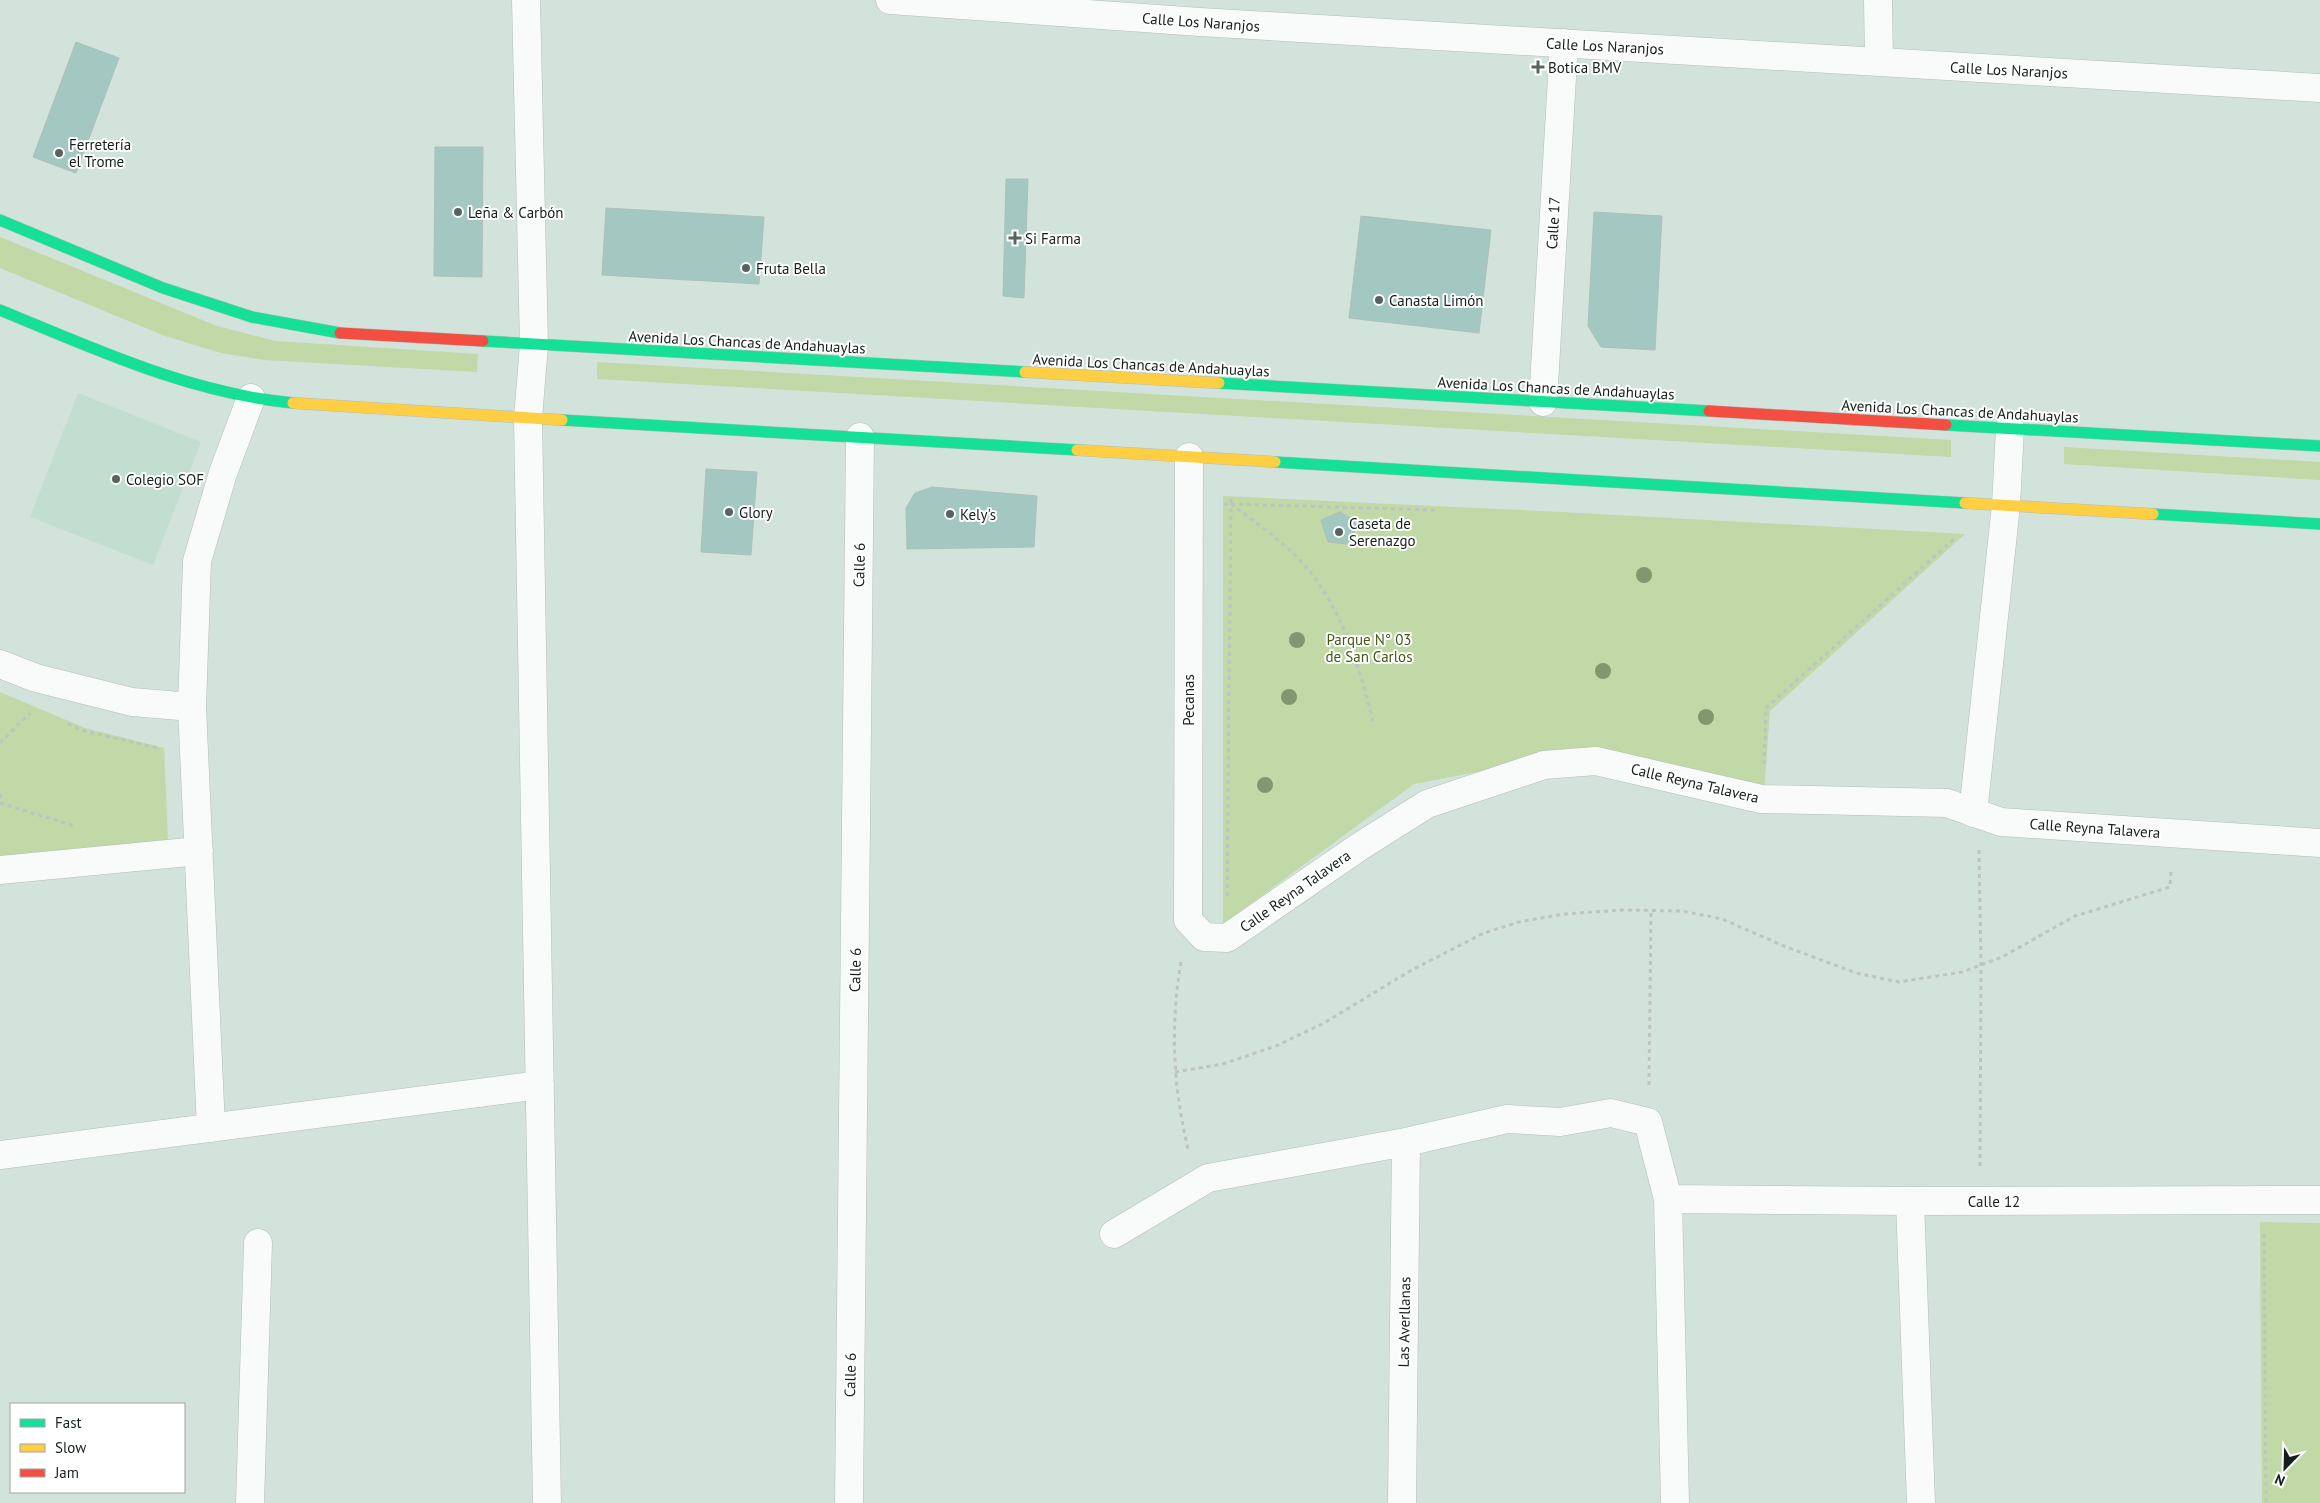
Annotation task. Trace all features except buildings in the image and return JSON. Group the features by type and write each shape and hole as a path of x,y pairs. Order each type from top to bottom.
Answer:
{"main road":[{"name":"Avenida Los Chancas de Andahuaylas","path":"0,220 163,288 252,317 335,333 2320,446"},
{"path":"0,310 131,364 184,381 250,398 307,405 2320,524"}],"street":[{"path":"526,0 534,345 528,418 547,1503"},
{"name":"Calle Los Naranjos","path":"890,0 1202,11 1564,44 2320,88"},
{"path":"1878,0 1879,62"},
{"name":"Calle 17","path":"1543,402 1564,44"},
{"path":"211,1128 192,707 197,561 223,473 250,398"},
{"path":"1973,813 2006,504 2010,428"},
{"name":"Calle 6","path":"849,1503 860,437"},
{"name":"Pecanas","path":"1189,456 1196,928"},
{"path":"0,664 36,678 132,702 192,707"},
{"name":"Calle Reyna Talavera","path":"1196,928 1227,938 1359,847 1426,804 1544,765 1596,761 1761,799 1946,803 2000,822 2320,843"},
{"path":"0,870 199,851"},
{"path":"0,1155 540,1085"},
{"path":"1114,1234 1208,1178 1406,1142 1507,1119 1560,1122 1611,1113 1648,1122 1668,1199 1675,1503"},
{"name":"Las Averllanas","path":"1402,1503 1406,1142"},
{"name":"Calle 12","path":"1668,1199 1910,1201 2320,1200"},
{"path":"1910,1201 1921,1503"},
{"path":"250,1503 258,1243"}],"path":[{"path":"1227,903 1231,504 1271,534 1307,568 1330,602 1350,643 1373,721"},
{"path":"1764,768 1766,708 1954,538"},
{"path":"0,742 33,710"},
{"path":"0,794 1,803 84,829"},
{"path":"1973,813 1979,848 1981,964 1979,1201"},
{"path":"1175,1072 1223,1064 1276,1046 1324,1023 1410,971 1484,933 1519,922 1564,914 1682,911 1722,919 1784,946 1856,973 1899,982 1962,972 2002,957 2075,916 2170,887 2172,833"},
{"path":"1648,1122 1651,911"},
{"path":"1196,928 1175,1000 1175,1072 1183,1127 1197,1184"},
{"path":"2264,1230 2266,1503"}],"shaded area":[{"name":"Colegio SOF","path":"78,393 201,442 153,565 30,517"}],"green space":[{"path":"0,237 217,326 275,341 478,354 477,372 264,360 221,353 165,336 0,268"},
{"path":"597,362 1951,440 1951,457 597,379"},
{"path":"2064,447 2320,462 2320,480 2064,464"},
{"name":"Parque N° 03 de San Carlos","path":"1223,496 1965,534 1770,711 1764,793 1604,748 1414,784 1223,924"},
{"path":"0,692 85,728 164,748 168,840 0,859"},
{"path":"2260,1222 2320,1223 2320,1503 2262,1503"}],"traffic: fast":[{"path":"0,220 163,288 252,317 340,333"},
{"path":"0,310 107,354 180,379 254,398 293,403"},
{"path":"483,341 1025,372"},
{"path":"1219,383 1709,411"},
{"path":"562,420 1077,450"},
{"path":"1946,425 2320,446"},
{"path":"1275,462 1965,503"},
{"path":"2153,514 2320,524"}],"traffic: slow":[{"path":"1025,372 1219,383"},
{"path":"293,403 562,420"},
{"path":"1077,450 1275,462"},
{"path":"1965,503 2153,514"}],"traffic: jam":[{"path":"340,333 483,341"},
{"path":"1709,411 1946,425"}],"place":[{"name":"Botica BMV","path":"1538,67"},
{"name":"Ferretería el Trome","path":"59,153"},
{"name":"Leña & Carbón","path":"458,212"},
{"name":"Si Farma","path":"1015,238"},
{"name":"Fruta Bella","path":"746,268"},
{"name":"Canasta Limón","path":"1379,300"},
{"name":"Colegio SOF","path":"116,479"},
{"name":"Glory","path":"729,512"},
{"name":"Kely's","path":"950,514"},
{"name":"Caseta de Serenazgo","path":"1339,532"}]}
